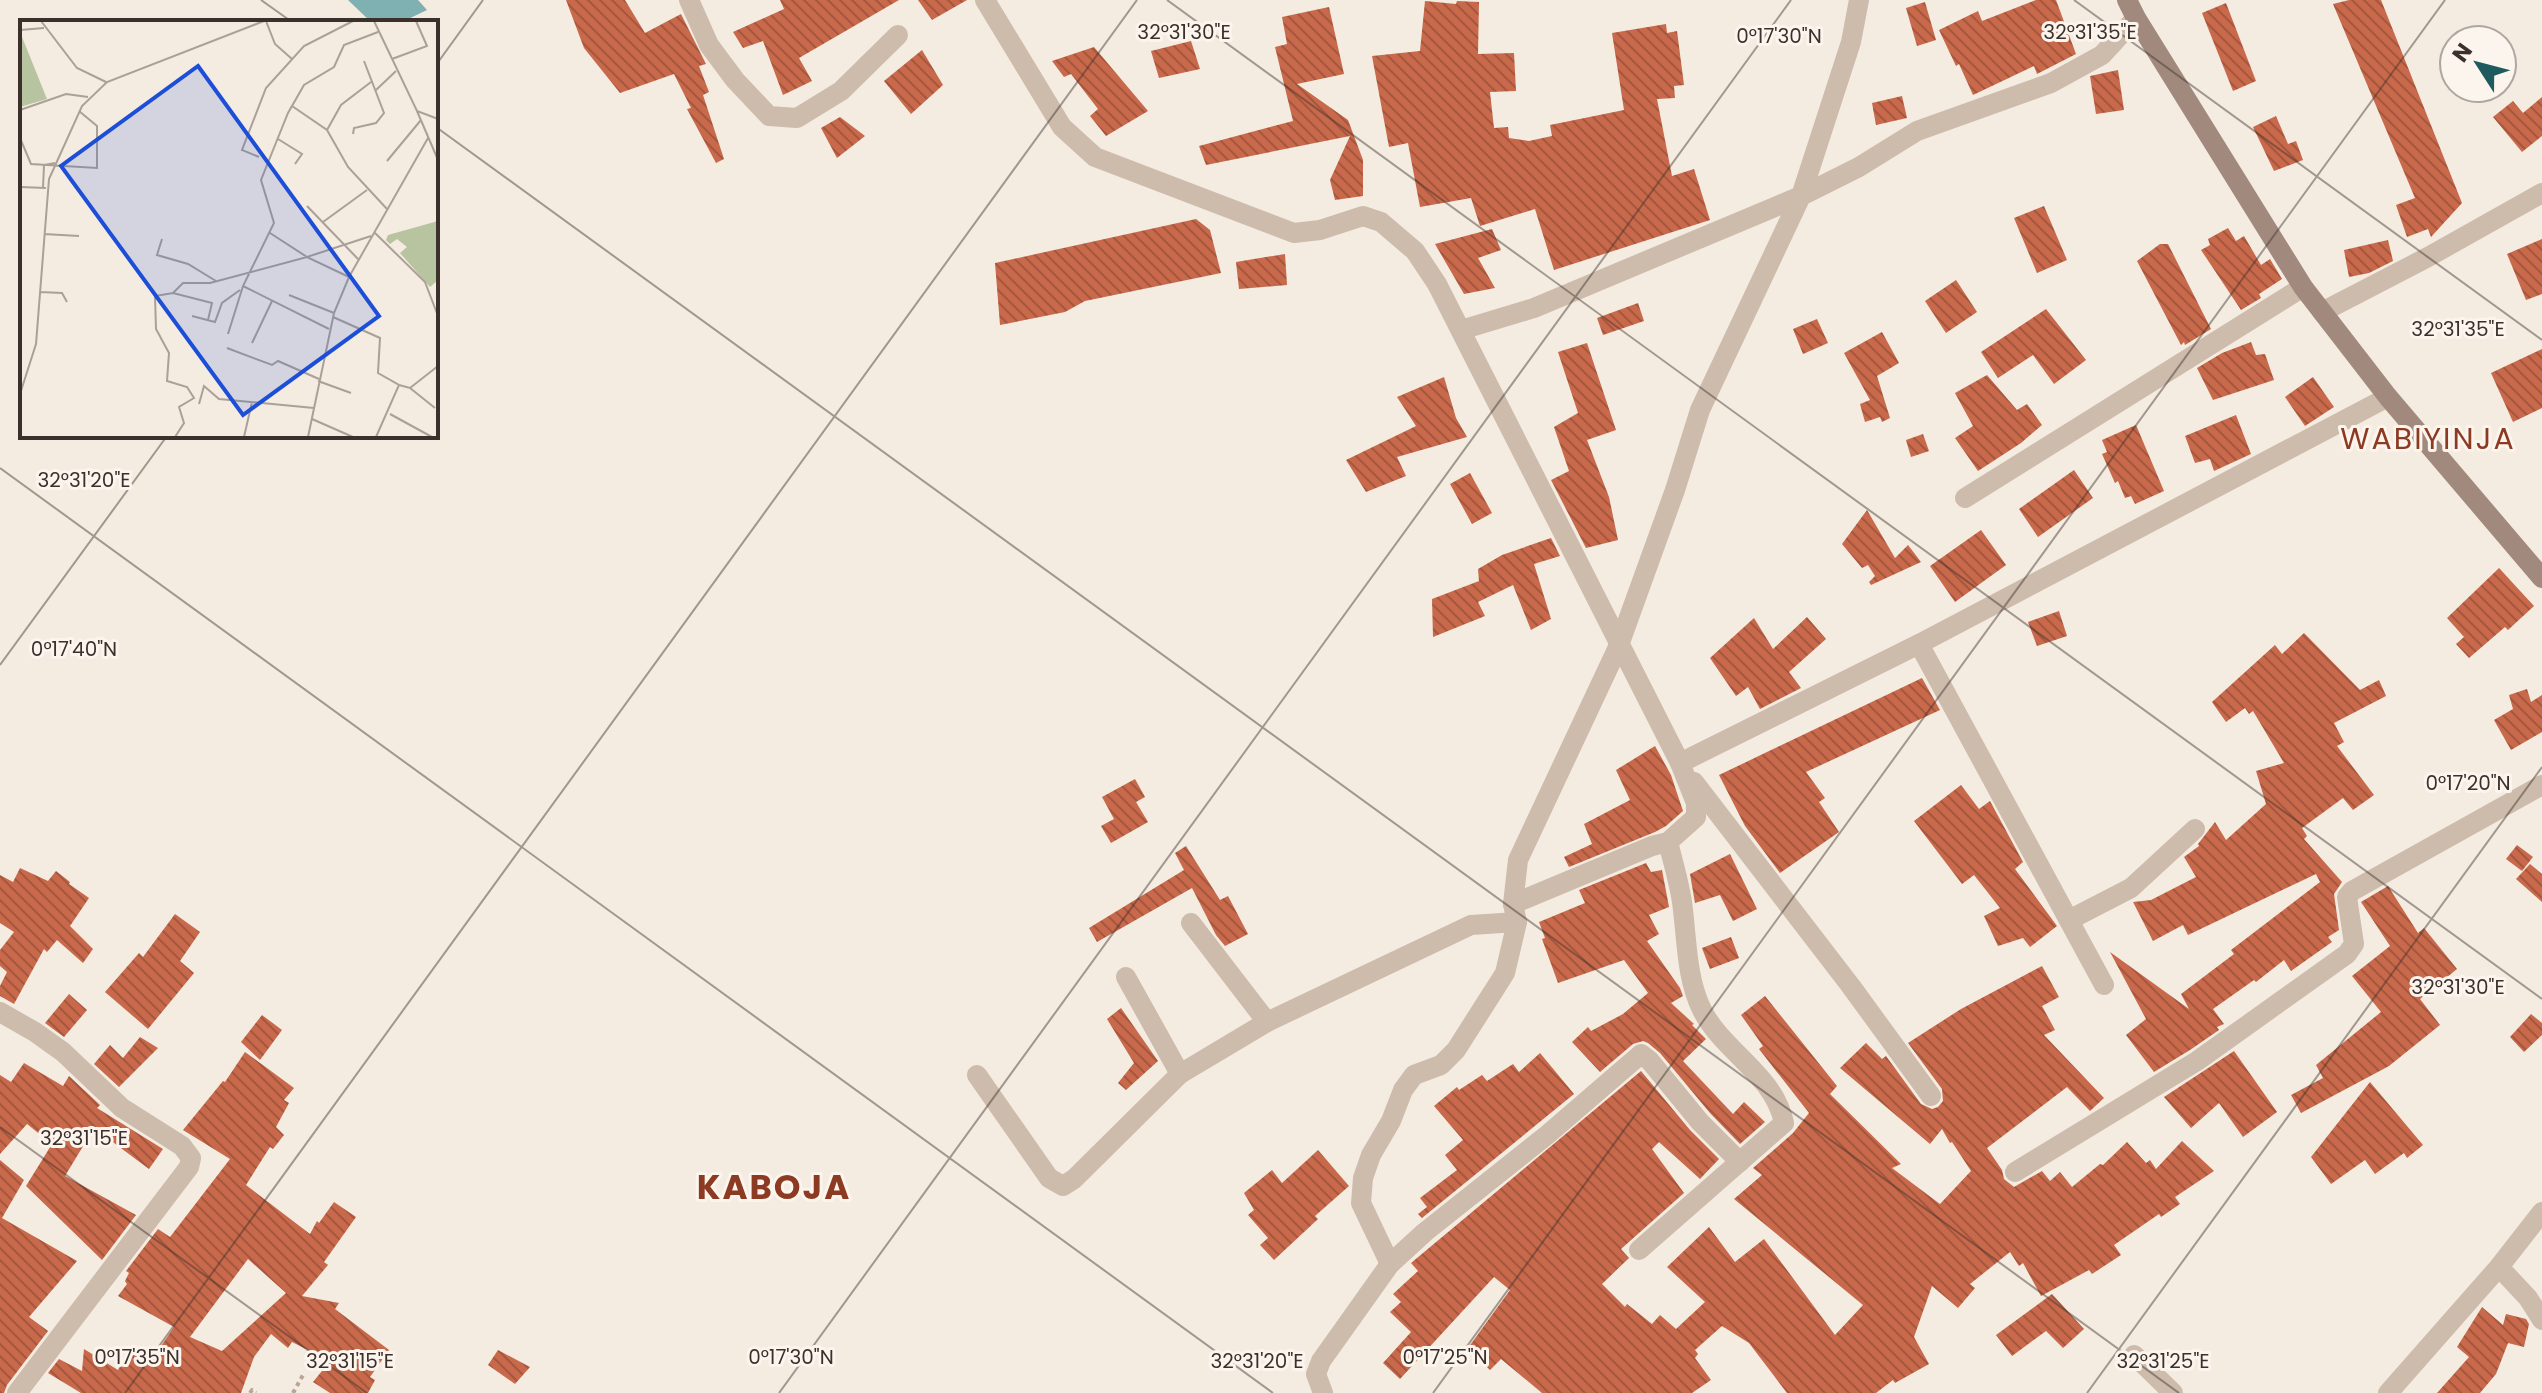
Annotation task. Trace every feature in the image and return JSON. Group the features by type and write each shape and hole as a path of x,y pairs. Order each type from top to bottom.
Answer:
{"street":[{"path":"689,0 709,45 735,80 769,116 797,118 841,91 898,35"},
{"path":"977,1075 1049,1178 1063,1186 1074,1179 1180,1074 1267,1022 1471,925 1515,913 1652,846 1668,842 1696,817 1696,803 1680,763 1461,330 1437,284 1415,251 1381,222 1363,216 1320,230 1294,233 1095,157 1062,127 985,0"},
{"path":"1390,1264 1361,1203 1363,1178 1371,1155 1391,1121 1403,1090 1414,1075 1441,1065 1456,1050 1505,973 1515,913 1518,860 1619,645 1675,490 1700,410 1801,196 1851,42 1859,0"},
{"path":"1461,330 1534,308 1801,196 1859,167 1917,131 2051,83 2102,55 2132,9 2303,287 2388,397 2542,578"},
{"path":"2322,312 2542,193"},
{"path":"1965,498 2303,287"},
{"path":"1680,763 1919,644 2388,397"},
{"path":"1919,644 2104,985"},
{"path":"1680,763 1931,1096"},
{"path":"2015,1172 2197,1061 2347,954 2354,944 2347,897 2352,891 2542,785"},
{"path":"2069,920 2131,888 2195,829"},
{"path":"1639,1250 1784,1123 1781,1108 1764,1081 1715,1030 1693,991 1681,899 1668,842"},
{"path":"1191,923 1267,1022"},
{"path":"1126,977 1180,1074"},
{"path":"0,1012 63,1052 122,1108 182,1146 191,1158 189,1167 17,1393"},
{"path":"1323,1393 1316,1374 1321,1361 1390,1264 1641,1054 1700,1122 1740,1162"},
{"path":"2388,1393 2499,1267 2542,1212"},
{"path":"2499,1267 2528,1298 2542,1320"},
{"path":"2134,1355 2173,1393"}],"path":[{"path":"293,1393 303,1375"},
{"path":"250,1393 252,1390 256,1393"}],"water":[{"path":"348,0 418,0 427,10 406,20 369,20"}],"building":[{"path":"566,0 625,0 645,33 681,14 706,64 699,66 709,92 703,95 724,159 716,163 687,109 691,108 674,74 620,93 584,48"},
{"path":"780,0 899,0 799,58 812,81 783,95 763,41 743,48 733,32 784,9"},
{"path":"918,0 967,0 932,20"},
{"path":"2036,0 2056,0 2076,54 2037,74 2034,66 1973,95 1939,30 1978,11 1982,21"},
{"path":"2349,0 2381,0 2462,203 2431,237 2428,229 2407,237 2396,205 2415,198 2333,4"},
{"path":"1425,1 1456,4 1457,1 1479,2 1478,54 1514,53 1516,91 1490,92 1494,128 1508,127 1509,138 1529,141 1552,136 1550,125 1624,110 1612,33 1666,24 1667,33 1677,31 1684,85 1674,86 1675,98 1657,99 1672,176 1694,169 1710,220 1554,270 1535,209 1480,226 1471,198 1420,207 1408,143 1389,147 1372,56 1420,51"},
{"path":"1925,2 1936,40 1917,46 1906,8"},
{"path":"2226,3 2256,81 2233,91 2202,13"},
{"path":"1329,7 1344,74 1297,84 1348,120 1363,160 1363,196 1335,200 1330,180 1350,136 1206,165 1199,146 1293,121 1275,47 1287,44 1282,17"},
{"path":"1191,41 1200,69 1159,78 1151,51"},
{"path":"1094,47 1148,111 1106,136 1090,116 1098,109 1071,74 1064,77 1052,61"},
{"path":"922,50 943,85 911,114 884,81"},
{"path":"2118,70 2124,110 2096,114 2090,76"},
{"path":"1902,96 1907,118 1876,125 1872,103"},
{"path":"2542,97 2542,136 2522,152 2493,117 2509,104 2516,104 2523,113"},
{"path":"2276,116 2288,144 2296,141 2303,160 2274,171 2253,127"},
{"path":"840,117 865,136 837,158 821,128"},
{"path":"2044,206 2067,260 2037,273 2014,218"},
{"path":"1196,219 1210,230 1221,273 1085,301 1065,312 1000,325 995,263"},
{"path":"2228,228 2236,241 2244,236 2261,265 2270,259 2282,279 2259,294 2261,298 2241,310 2201,250 2210,245 2208,239"},
{"path":"1492,229 1501,250 1478,258 1495,288 1464,294 1435,244"},
{"path":"2542,239 2542,294 2526,300 2507,254"},
{"path":"2388,240 2393,261 2369,273 2349,277 2344,250"},
{"path":"2160,244 2168,244 2211,329 2185,345 2184,342 2181,345 2137,261"},
{"path":"1285,254 1287,285 1239,289 1236,262"},
{"path":"1956,280 1977,312 1946,333 1925,301"},
{"path":"1638,303 1644,321 1603,335 1597,318"},
{"path":"2046,309 2086,360 2054,384 2033,355 1998,378 1981,352"},
{"path":"1817,319 1828,343 1803,354 1793,329"},
{"path":"1882,332 1899,363 1877,376 1890,418 1882,422 1880,417 1865,422 1860,404 1870,400 1844,353"},
{"path":"2251,342 2256,355 2265,354 2274,380 2213,400 2197,368 2222,353"},
{"path":"1587,343 1616,430 1587,440 1609,497 1618,540 1586,548 1551,480 1569,471 1554,427 1578,413 1558,352"},
{"path":"2542,349 2542,408 2513,422 2491,373"},
{"path":"1987,375 2017,410 2027,404 2042,425 1978,471 1955,438 1973,426 1955,393"},
{"path":"1444,377 1456,418 1467,437 1397,457 1406,476 1366,492 1346,460 1416,426 1397,397"},
{"path":"2313,377 2334,407 2305,426 2285,397"},
{"path":"2236,415 2251,454 2214,471 2210,459 2195,463 2185,436"},
{"path":"2136,425 2164,491 2135,504 2131,496 2125,498 2118,481 2115,483 2102,454 2107,452 2102,440"},
{"path":"1923,434 1929,451 1911,457 1906,440"},
{"path":"2074,470 2093,498 2038,537 2019,509"},
{"path":"1470,473 1492,513 1472,524 1450,484"},
{"path":"1867,510 1895,558 1908,545 1921,562 1871,585 1869,582 1875,576 1868,565 1862,568 1842,544"},
{"path":"1981,530 2006,565 1955,602 1930,566"},
{"path":"1551,538 1560,556 1534,564 1551,619 1531,630 1513,585 1478,602 1485,616 1433,637 1432,599 1479,581 1478,569 1502,555"},
{"path":"2499,568 2534,606 2508,630 2505,627 2469,658 2456,644 2464,637 2447,618"},
{"path":"2059,611 2067,636 2037,646 2028,622"},
{"path":"1807,617 1826,639 1789,672 1801,688 1760,709 1748,687 1736,696 1710,658 1754,618 1773,649"},
{"path":"2304,633 2360,690 2379,680 2386,696 2334,723 2344,742 2337,746 2374,795 2353,810 2343,798 2302,828 2307,836 2304,839 2342,882 2334,894 2339,930 2328,937 2332,942 2291,971 2284,960 2213,1009 2224,1024 2217,1027 2219,1030 2154,1072 2126,1035 2146,1019 2110,952 2189,1009 2181,994 2234,954 2231,950 2320,882 2316,874 2188,935 2183,925 2153,941 2133,902 2151,900 2196,877 2184,857 2199,846 2215,822 2226,840 2266,804 2256,771 2284,763 2253,711 2249,714 2245,708 2226,722 2212,702 2275,645 2282,654"},
{"path":"1922,678 1940,710 1806,772 1825,798 1819,802 1839,832 1780,873 1745,826 1719,775"},
{"path":"2527,689 2531,702 2542,695 2542,732 2511,750 2494,720 2513,709 2509,695"},
{"path":"1655,746 1671,775 1683,811 1655,832 1569,867 1564,857 1592,844 1584,824 1630,800 1616,770"},
{"path":"1135,779 1145,797 1136,802 1148,822 1111,843 1101,826 1114,819 1102,797"},
{"path":"1961,785 1979,809 1990,801 2023,862 2015,869 2057,926 2030,947 2023,938 1998,946 1984,916 2000,908 1974,875 1962,884 1914,821"},
{"path":"2517,845 2533,857 2522,871 2506,859"},
{"path":"1186,846 1220,900 1228,896 1248,934 1225,946 1192,888 1097,942 1089,928 1184,870 1175,853"},
{"path":"1730,854 1757,909 1733,921 1720,895 1695,903 1690,874"},
{"path":"1646,863 1651,872 1662,870 1669,907 1649,915 1659,934 1647,941 1680,988 1683,996 1671,1003 1706,1039 1683,1061 1733,1114 1744,1102 1765,1122 1740,1144 1648,1043 1633,1044 1600,1072 1572,1042 1588,1027 1591,1031 1623,1014 1648,993 1624,960 1558,983 1539,922 1585,903 1579,890"},
{"path":"2530,864 2542,874 2542,902 2516,879"},
{"path":"20,868 48,881 56,871 89,898 70,926 93,949 83,963 57,940 47,952 44,949 14,1004 0,996 0,986 7,972 0,966 0,950 14,932 0,923 0,875 13,882"},
{"path":"2388,886 2418,933 2424,928 2457,969 2420,999 2440,1025 2389,1066 2301,1113 2291,1095 2323,1078 2316,1065 2381,1012 2352,976 2390,946 2361,902"},
{"path":"175,914 200,932 180,961 194,973 148,1029 105,992 139,953 143,957"},
{"path":"1731,937 1739,958 1710,969 1702,948"},
{"path":"2042,966 2059,997 2042,1006 2055,1030 2044,1035 2104,1098 2090,1111 2067,1087 1987,1148 2002,1170 2004,1179 2014,1187 2042,1171 2050,1181 2060,1172 2072,1187 2100,1164 2103,1165 2127,1142 2146,1163 2150,1160 2156,1169 2182,1141 2214,1171 2175,1197 2180,1204 2161,1217 2159,1214 2114,1245 2121,1255 2092,1274 2089,1270 2041,1296 2023,1263 2019,1266 2010,1252 1970,1284 1975,1288 1958,1308 1932,1286 1914,1337 1929,1364 1895,1383 1893,1380 1876,1393 1787,1393 1749,1343 1722,1326 1695,1350 1698,1354 1695,1358 1711,1380 1692,1393 1542,1393 1501,1359 1490,1370 1468,1348 1510,1290 1494,1277 1400,1379 1383,1363 1411,1332 1390,1312 1401,1302 1393,1294 1418,1271 1411,1263 1641,1071 1690,1130 1719,1159 1700,1179 1659,1142 1652,1149 1684,1193 1621,1249 1629,1258 1602,1284 1625,1307 1627,1304 1652,1324 1660,1315 1676,1329 1705,1302 1667,1267 1709,1227 1735,1262 1764,1239 1835,1335 1863,1305 1734,1199 1762,1175 1753,1168 1793,1133 1809,1113 1759,1049 1763,1046 1741,1015 1765,996 1837,1086 1830,1094 1901,1164 1892,1168 1940,1204 1971,1171 1952,1142 1942,1129 1930,1144 1840,1068 1866,1043 1882,1059 1886,1056 1921,1104 1932,1109 1938,1107 1943,1101 1942,1089 1908,1043 1961,1009"},
{"path":"69,994 87,1010 64,1037 45,1023"},
{"path":"1121,1008 1158,1061 1126,1090 1118,1083 1134,1063 1107,1019"},
{"path":"2531,1014 2542,1023 2542,1035 2524,1052 2510,1037"},
{"path":"262,1015 282,1030 260,1060 241,1042"},
{"path":"140,1037 158,1048 119,1087 94,1064 110,1045 123,1058"},
{"path":"2234,1051 2277,1112 2243,1137 2219,1103 2191,1128 2164,1097"},
{"path":"245,1052 294,1088 284,1100 289,1103 276,1127 284,1135 273,1149 270,1147 246,1185 310,1234 334,1202 356,1217 324,1262 328,1265 302,1296 339,1303 335,1309 389,1350 370,1377 375,1380 368,1393 330,1393 313,1382 330,1361 292,1342 288,1348 271,1334 254,1357 241,1393 81,1393 48,1373 59,1359 82,1371 84,1349 118,1370 131,1348 153,1358 174,1327 118,1296 127,1284 125,1281 129,1273 126,1271 158,1229 170,1237 230,1159 183,1130 225,1082","holes":["248,1259 286,1293 222,1351 190,1337"]},
{"path":"1540,1053 1574,1094 1422,1218 1418,1214 1427,1207 1420,1198 1457,1170 1445,1155 1463,1140 1434,1106 1457,1087 1459,1090 1482,1075 1487,1081 1513,1064 1519,1072"},
{"path":"24,1063 63,1086 69,1076 100,1105 97,1108 163,1149 149,1169 94,1128 65,1176 136,1215 102,1260 26,1186 52,1144 27,1124 0,1154 0,1075 11,1082"},
{"path":"2370,1082 2423,1145 2407,1158 2404,1153 2375,1174 2365,1160 2331,1184 2311,1157"},
{"path":"1318,1150 1349,1186 1315,1216 1318,1219 1274,1260 1260,1245 1268,1238 1248,1215 1254,1210 1244,1193 1272,1170 1282,1183"},
{"path":"0,1160 24,1180 2,1218 77,1261 29,1317 48,1331 4,1393 0,1393"},
{"path":"2052,1294 2084,1329 2063,1348 2046,1331 2012,1356 1996,1335"},
{"path":"2482,1307 2503,1325 2506,1314 2526,1319 2529,1324 2524,1347 2508,1343 2496,1374 2480,1393 2437,1393 2469,1357 2457,1347"},
{"path":"498,1350 530,1367 515,1384 488,1365"}],"district":[{"name":"WABIYINJA","path":"2428,438"},
{"name":"KABOJA","path":"774,1187"}]}
